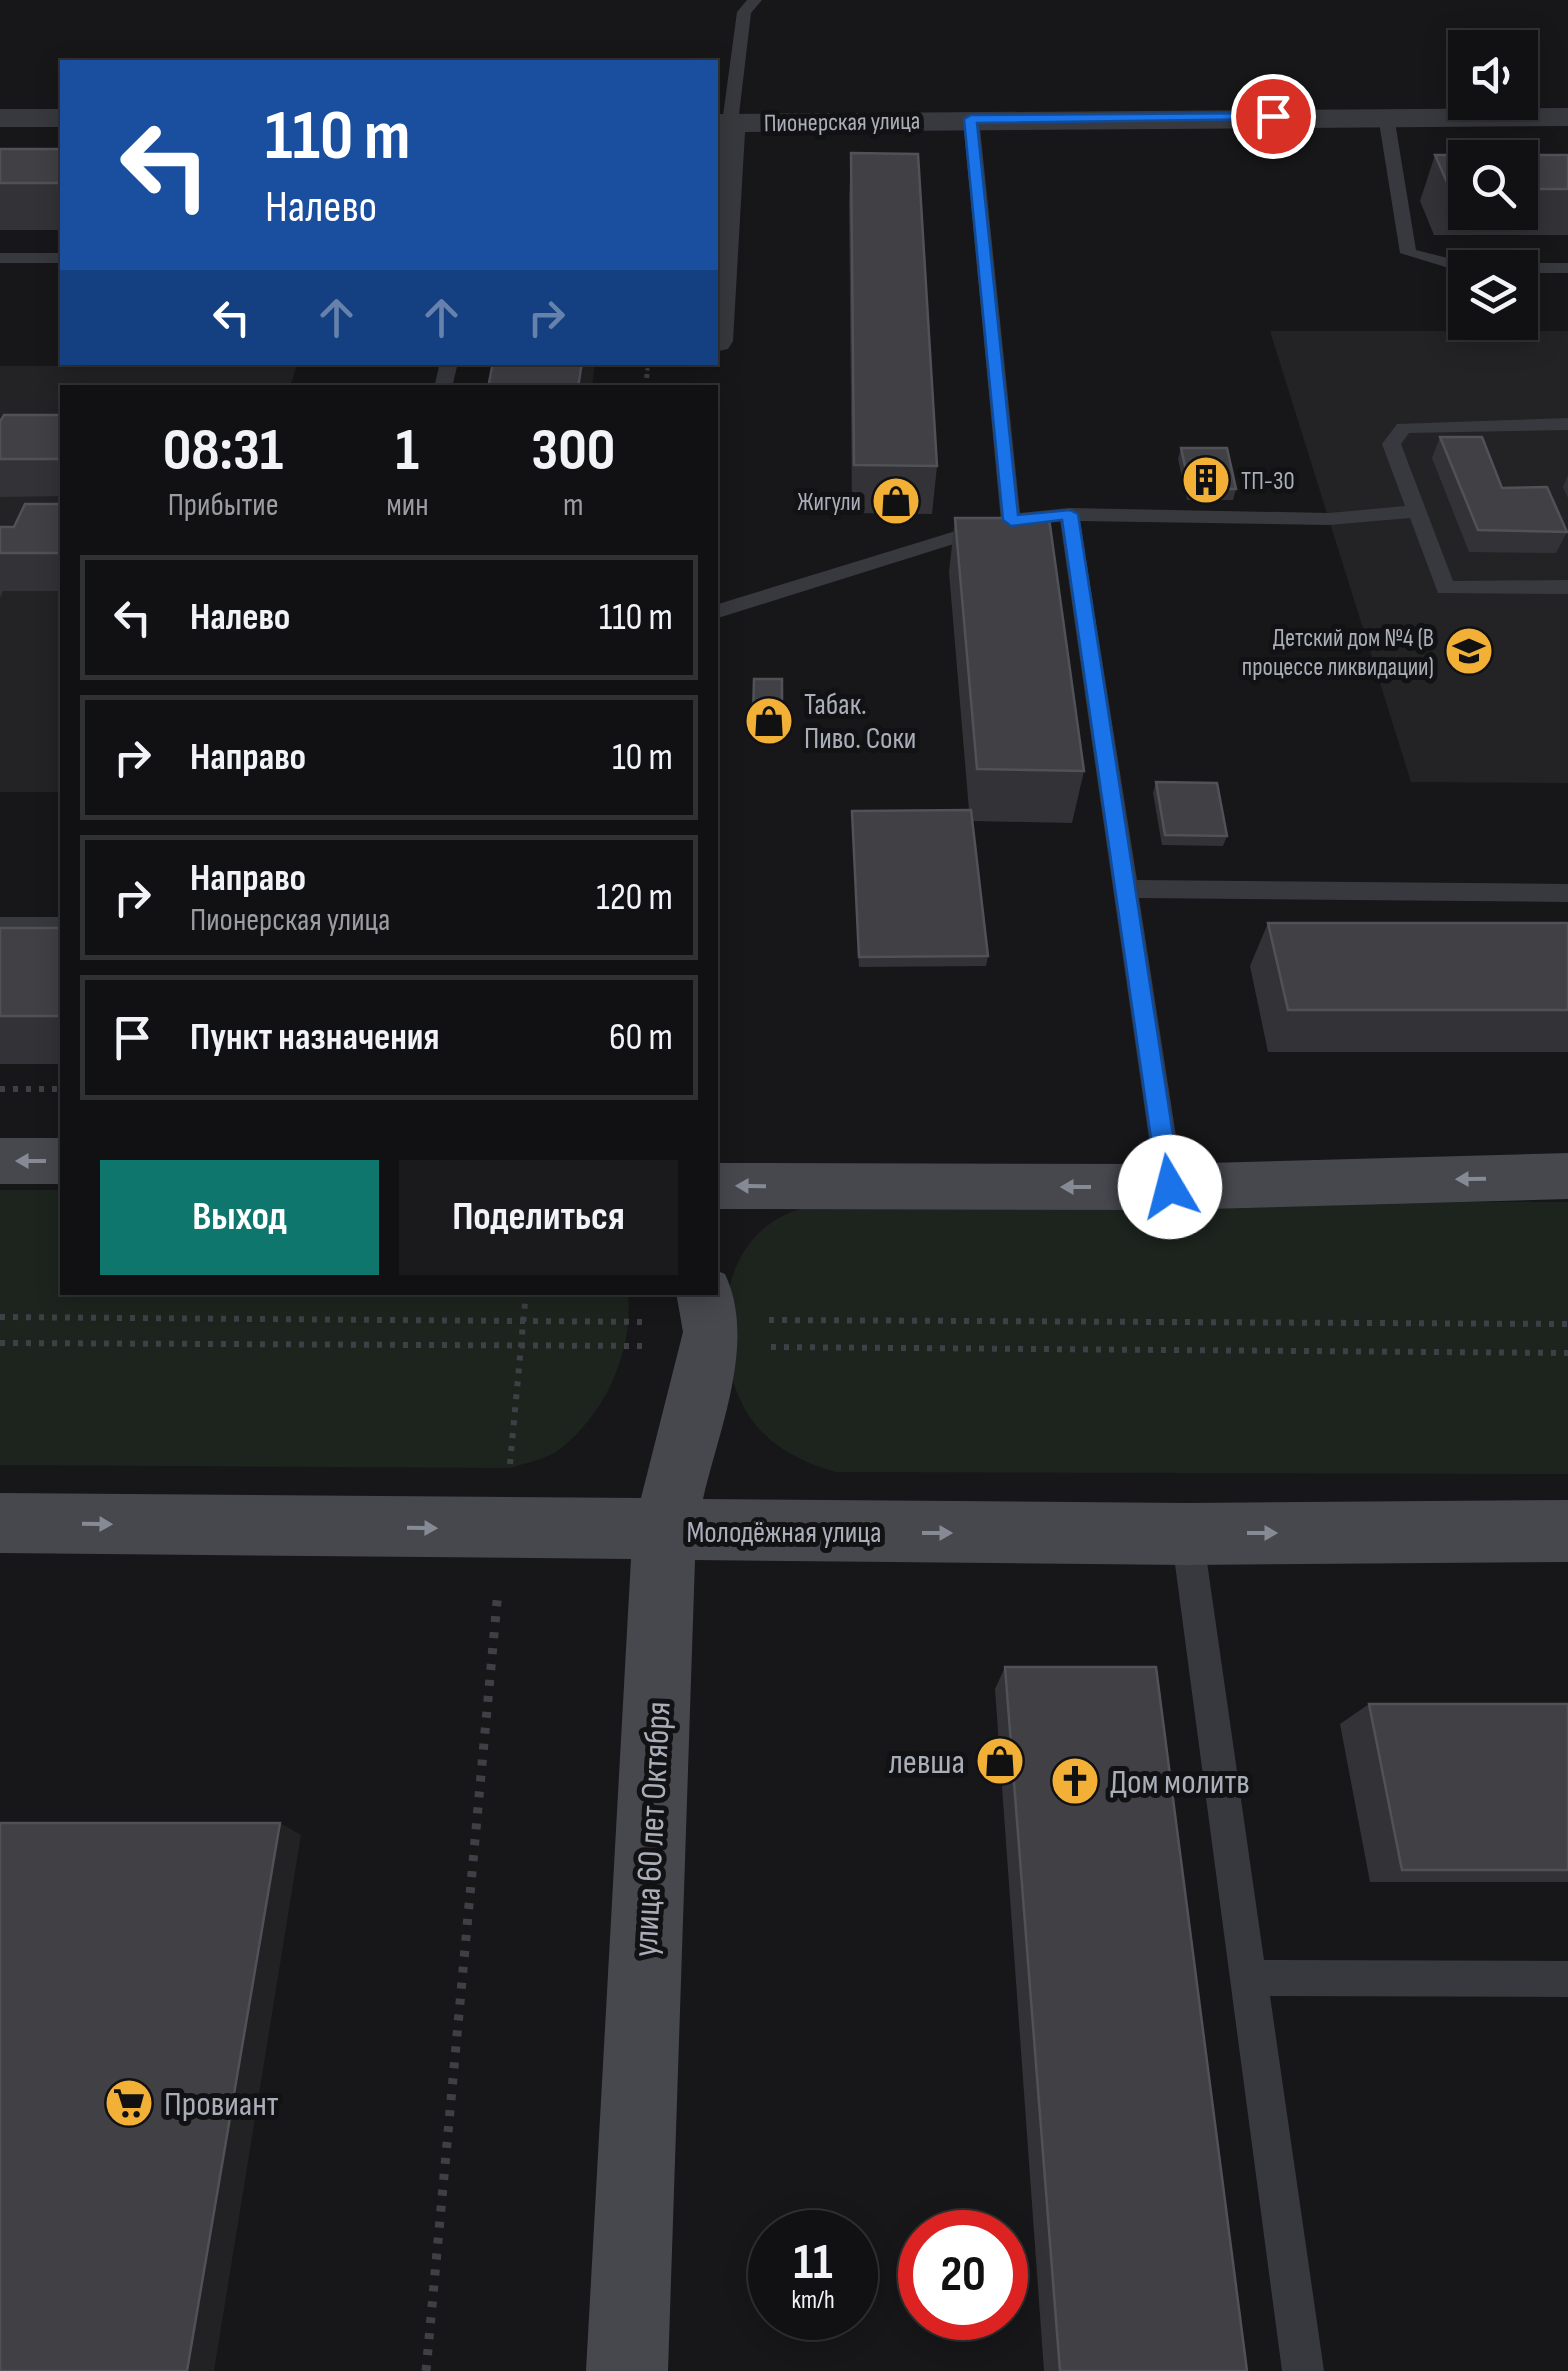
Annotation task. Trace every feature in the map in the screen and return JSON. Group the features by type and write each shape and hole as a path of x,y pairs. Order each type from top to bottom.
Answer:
{"main road":[{"path":"0,1161 60,1161"},
{"path":"718,1186 1170,1187 1568,1176"},
{"name":"улица 60 лет Октября","path":"627,2371 664,1531 724,1324"},
{"name":"Молодёжная улица","path":"0,1523 664,1531 1568,1532"}],"street":[{"name":"Пионерская улица","path":"722,123 1568,116"},
{"path":"0,118 60,118"},
{"path":"718,241 722,123"}],"lane":[{"path":"722,123 744,12 755,0"},
{"path":"1386,116 1408,252 1448,263"},
{"path":"971,119 1011,520"},
{"path":"0,258 60,258"},
{"path":"1538,268 1568,268"},
{"path":"1568,424 1404,428 1391,444 1446,588 1568,587"},
{"path":"718,611 1011,520 1070,514 1330,519 1416,510"},
{"path":"1070,514 1170,1187"},
{"path":"1126,889 1568,893"},
{"path":"0,926 60,926"},
{"path":"1187,1534 1303,2371"},
{"path":"1247,1978 1568,1979"}],"path":[{"path":"0,1089 60,1089"},
{"path":"426,2371 526,1295"},
{"path":"0,1317 631,1320 1568,1352"},
{"path":"724,1324 726,1320 1568,1324"},
{"path":"0,1343 653,1346"}],"shaded area":[{"name":"Детский дом №4 (В процессе ликвидации)","path":"1270,331 1448,331 1448,340 1538,340 1538,331 1568,331 1568,783 1411,782"},
{"path":"297,365 291,385 60,385 60,792 0,792 0,366"},
{"path":"0,1190 60,1190 60,1295 628,1295 629,1314 621,1358 614,1379 591,1418 560,1449 510,1468 0,1465"},
{"path":"1568,1202 1568,1474 836,1472 790,1453 760,1430 741,1400 727,1353 727,1302 741,1256 770,1224 823,1203"}],"building":[{"path":"0,149 60,149 60,183 0,183"},
{"path":"851,153 918,154 937,466 854,465"},
{"path":"1435,155 1448,155 1448,184"},
{"path":"1538,155 1568,155 1568,189 1538,189"},
{"path":"492,365 582,365 578,385 489,385"},
{"path":"4,415 60,415 60,459 0,459 0,422"},
{"path":"1440,437 1482,437 1502,488 1547,487 1567,532 1478,530"},
{"name":"ТП-30","path":"1181,448 1227,448 1236,489 1190,489"},
{"path":"25,504 60,504 60,553 0,553 0,527 14,527"},
{"path":"955,518 1049,518 1084,771 977,769"},
{"path":"754,679 782,679 782,718 753,718"},
{"path":"1156,782 1217,783 1227,836 1165,835"},
{"path":"971,810 988,956 859,957 852,811"},
{"path":"1268,923 1568,923 1568,1010 1288,1010"},
{"path":"0,928 60,928 60,1016 0,1016"},
{"path":"1005,1667 1156,1667 1247,2371 1060,2371"},
{"path":"1369,1704 1568,1704 1568,1870 1402,1870"},
{"name":"Провиант","path":"0,1823 280,1823 187,2371 0,2371"}],"place":[{"name":"ТП-30","path":"1206,480"},
{"name":"Жигули","path":"896,501"},
{"name":"Детский дом №4 (В процессе ликвидации)","path":"1469,651"},
{"name":"Табак. Пиво. Соки","path":"769,721"},
{"name":"левша","path":"1000,1761"},
{"name":"Дом молитв","path":"1075,1781"},
{"name":"Провиант","path":"129,2103"}],"route":[{"path":"1170,1187 1070,514 1038,514 1011,520 971,119 1273,116"}]}
